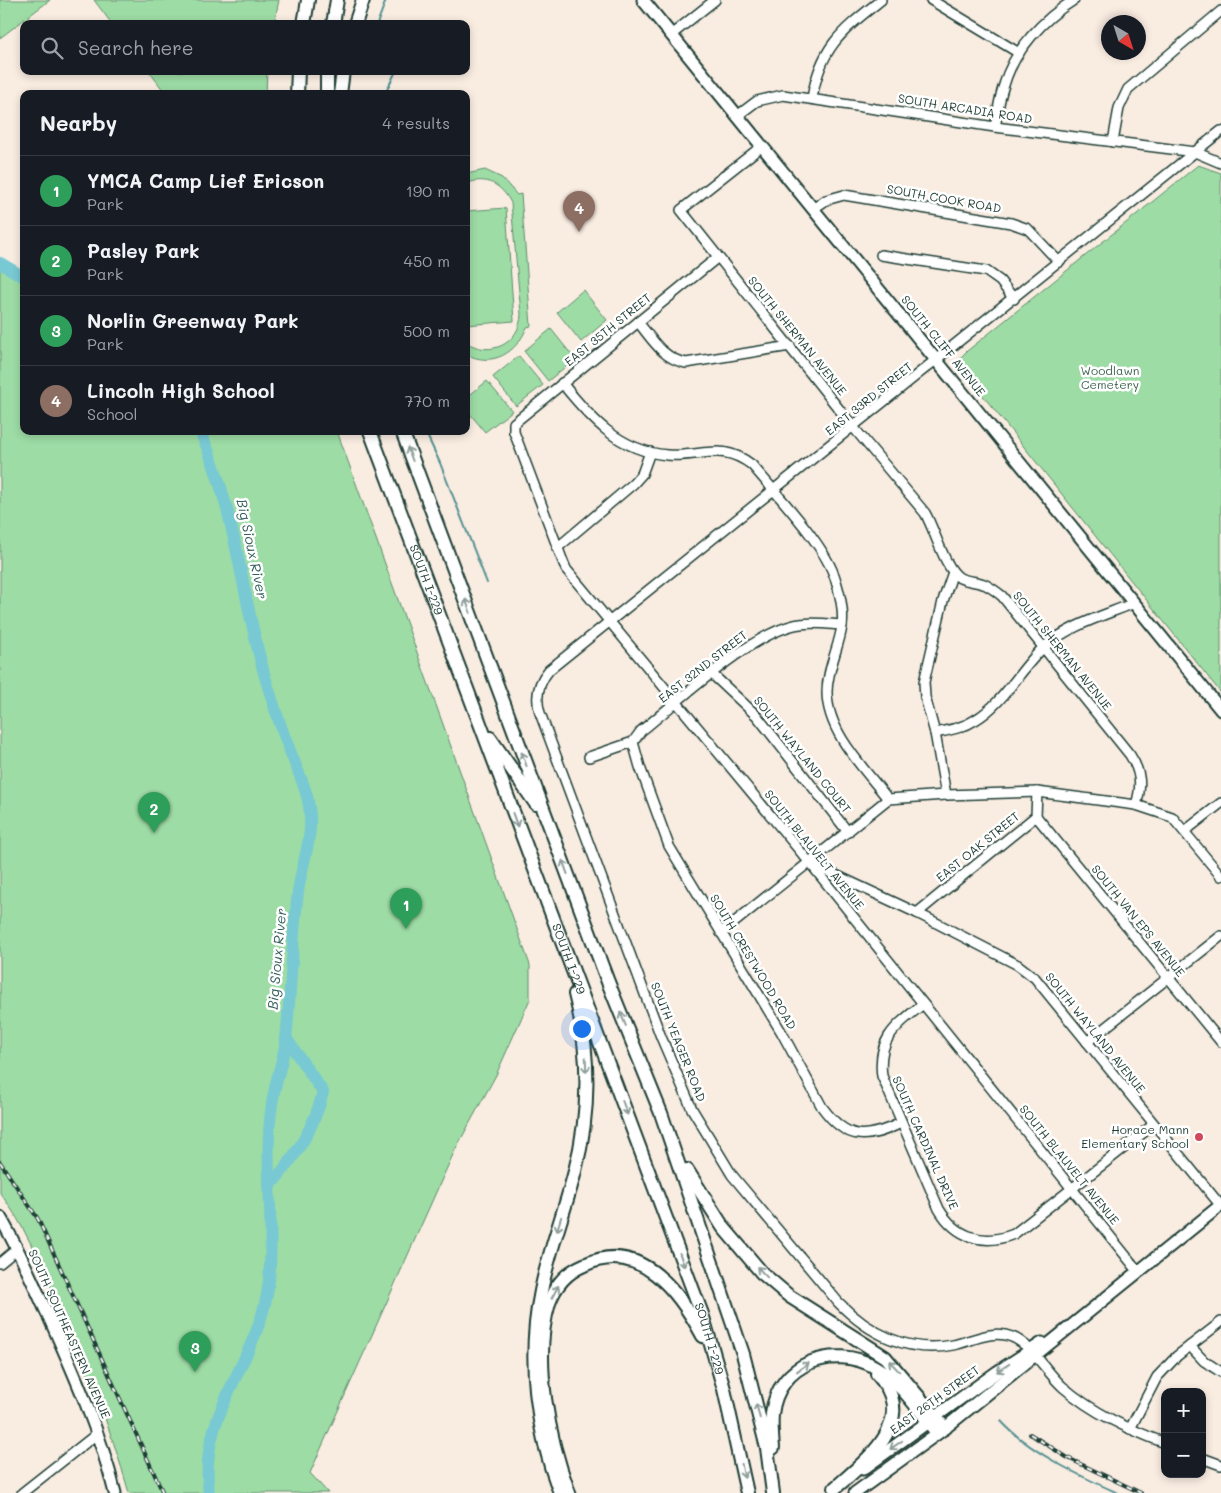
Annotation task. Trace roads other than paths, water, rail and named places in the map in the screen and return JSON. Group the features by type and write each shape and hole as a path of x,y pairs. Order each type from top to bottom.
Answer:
{"highway":[{"path":"298,20 301,0"},
{"path":"305,20 308,0"},
{"path":"334,20 337,0"},
{"path":"356,20 364,0"},
{"path":"296,90 297,75"},
{"path":"327,90 328,75"},
{"path":"341,90 343,75"},
{"name":"SOUTH I-229","path":"372,435 702,1314 724,1389 747,1493"},
{"path":"403,435 608,982 661,1113 743,1354 767,1448 774,1493"},
{"path":"481,724 547,821"},
{"path":"552,915 580,1016 586,1079 580,1150 544,1276 536,1332 535,1376 538,1406 544,1444 560,1493"},
{"path":"661,1113 696,1186 722,1227 749,1258 790,1296 885,1357 941,1431"},
{"path":"569,1493 555,1451 547,1412 544,1388 544,1346 547,1313 554,1292 563,1279 578,1267 596,1260 617,1257 637,1262 659,1276 680,1299 698,1327 724,1389"},
{"path":"774,1493 772,1413 783,1387 798,1370 816,1359 835,1356 862,1361 894,1380 932,1419"},
{"path":"832,1490 876,1452 890,1428 892,1410 889,1391 879,1376 862,1361"}],"main road":[{"name":"SOUTH CLIFF AVENUE","path":"643,0 1221,710"},
{"name":"EAST 26TH STREET","path":"832,1490 932,1419 1060,1334 1138,1270 1221,1206"},
{"name":"SOUTH SOUTHEASTERN AVENUE","path":"0,1217 17,1249 78,1382 98,1433 115,1493"},
{"name":"EAST 26TH STREET","path":"855,1493 941,1431 1032,1354"}],"street":[{"path":"671,35 715,0"},
{"path":"812,98 820,67 834,40 881,0"},
{"path":"931,0 1019,53"},
{"path":"995,127 1004,84 1019,53 1049,18 1074,0"},
{"path":"1114,142 1119,108 1128,89 1221,11"},
{"name":"SOUTH ARCADIA ROAD","path":"737,116 757,101 771,96 812,98 995,127 1195,152"},
{"name":"EAST 33RD STREET","path":"538,691 549,670 854,428 1221,131"},
{"name":"SOUTH SHERMAN AVENUE","path":"762,146 681,210 854,428 925,513 934,528 944,559 953,572 960,578 986,585 1002,596 1135,763 1141,782 1136,805"},
{"path":"1195,152 1221,162"},
{"name":"SOUTH COOK ROAD","path":"813,209 826,200 844,195 1011,223 1028,229 1041,240 1059,262"},
{"path":"881,255 986,271 1000,281 1014,299"},
{"name":"EAST 35TH STREET","path":"514,423 718,257"},
{"path":"638,322 663,353 686,363 790,346"},
{"path":"562,383 591,418 605,431 650,452 688,455 724,451 739,454 752,465 824,554 836,579 841,602 842,625 829,670 827,693 829,708 842,739 888,799"},
{"name":"SOUTH BLAUVELT AVENUE","path":"514,423 514,432 566,569 810,863 1138,1270"},
{"path":"557,548 633,484 642,474 650,452"},
{"path":"946,795 935,734 928,713 924,682 943,601 953,572"},
{"path":"935,734 960,727 977,719 1044,648 1076,626 1134,603"},
{"name":"EAST 32ND STREET","path":"589,757 633,742 641,731 751,644 780,629 800,623 842,625"},
{"name":"SOUTH WAYLAND COURT","path":"712,674 757,716 848,832"},
{"name":"SOUTH YEAGER ROAD","path":"538,691 537,702 540,713 675,1073 701,1126 732,1175 852,1317 885,1338 907,1345 930,1348 953,1345 990,1334 1002,1334 1021,1342 1072,1394 1096,1412 1130,1430 1161,1442"},
{"name":"SOUTH CRESTWOOD ROAD","path":"633,742 640,768 669,846 830,1118 846,1132 864,1136 880,1133 902,1123"},
{"path":"720,933 888,799 1037,792 1136,805 1172,817 1221,876"},
{"name":"EAST OAK STREET","path":"917,913 1036,816 1037,792"},
{"path":"1185,831 1221,803"},
{"name":"SOUTH VAN EPS AVENUE","path":"1036,816 1221,1042"},
{"name":"SOUTH WAYLAND AVENUE","path":"810,863 917,913 1024,970 1035,978 1221,1206"},
{"path":"1088,1042 1221,936"},
{"name":"SOUTH CARDINAL DRIVE","path":"923,1004 898,1024 889,1035 882,1050 882,1076 939,1209 946,1220 964,1235 993,1240 1014,1234 1153,1125"},
{"path":"0,1263 17,1249"},
{"path":"1130,1430 1157,1377 1190,1346 1221,1322"},
{"path":"1190,1346 1204,1361 1221,1372"},
{"path":"22,1493 98,1433"},
{"path":"1206,1459 1221,1465"}],"waterway":[{"path":"378,20 386,0"},
{"path":"387,90 394,75"},
{"name":"Big Sioux River","path":"0,263 20,275"},
{"name":"Big Sioux River","path":"202,435 231,523 250,617 266,680 305,790 309,807 310,825 298,892 286,1040 273,1096 270,1126 271,1236 269,1280 264,1308 255,1335 221,1410 212,1436 208,1464 209,1493"},
{"path":"427,435 440,463 487,583"},
{"path":"270,1186 288,1164 309,1130 323,1092 286,1038"},
{"path":"1001,1421 1040,1453 1118,1493"}],"railway":[{"path":"0,1162 38,1219 163,1493"},
{"path":"1030,1434 1068,1458 1141,1493"}],"place":[{"name":"Lincoln High School","path":"579,232"},
{"name":"Pasley Park","path":"154,833"},
{"name":"YMCA Camp Lief Ericson","path":"406,929"},
{"name":"Horace Mann Elementary School","path":"1199,1137"},
{"name":"Norlin Greenway Park","path":"195,1372"}],"park label":[{"name":"Woodlawn Cemetery","path":"1110,378"}]}
